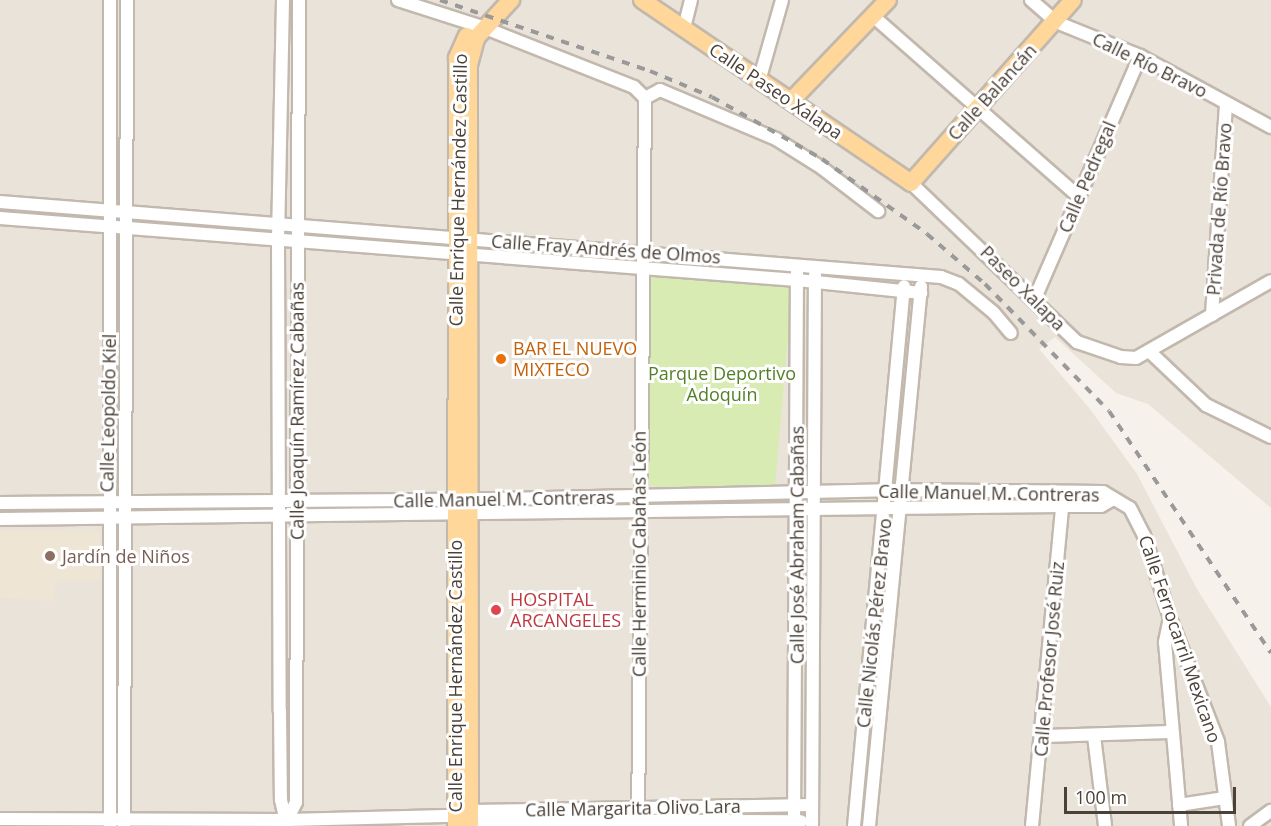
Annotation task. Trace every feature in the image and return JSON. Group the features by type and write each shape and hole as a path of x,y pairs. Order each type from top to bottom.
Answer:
{"main road":[{"name":"Calle Paseo Xalapa","path":"642,0 911,183"},
{"path":"791,101 888,0"},
{"name":"Calle Balancán","path":"911,183 1056,22 1073,0"},
{"name":"Calle Enrique Hernández Castillo","path":"464,820 463,247 469,65 472,46 482,27 507,4"}],"street":[{"name":"Calle Leopoldo Kiel","path":"110,0 112,209 107,503 110,824"},
{"name":"Calle Leopoldo Kiel","path":"124,824 123,503 127,227 127,0"},
{"name":"Calle Joaquín Ramírez Cabañas","path":"283,0 279,95 278,225 280,711 281,800 287,823"},
{"name":"Calle Joaquín Ramírez Cabañas","path":"287,823 296,801 299,0"},
{"path":"398,0 482,27 633,87 645,98 660,90 776,139 822,168 878,211"},
{"path":"684,28 691,0"},
{"path":"759,81 782,0"},
{"name":"Calle Río Bravo","path":"1031,0 1056,22 1140,56 1271,127"},
{"path":"873,16 975,110 1079,197"},
{"name":"Calle Pedregal","path":"1035,298 1140,56"},
{"path":"279,95 297,96"},
{"name":"Calle Herminio Cabañas León","path":"638,824 640,268 645,98"},
{"name":"Privada de Río Bravo","path":"1212,315 1226,103"},
{"name":"Paseo Xalapa","path":"911,183 1035,298 1077,342 1130,360 1271,281"},
{"name":"Calle Fray Andrés de Olmos","path":"0,202 112,209 297,226 640,268 814,281 921,293"},
{"name":"Calle Fray Andrés de Olmos","path":"0,218 297,243 641,251 798,264 922,278 941,277 959,284 994,313 1011,333"},
{"name":"Calle José Abraham Cabañas","path":"794,824 799,508 798,264"},
{"name":"Calle José Abraham Cabañas","path":"812,824 815,508 814,266"},
{"name":"Calle Nicolás Pérez Bravo","path":"854,826 905,276"},
{"name":"Calle Nicolás Pérez Bravo","path":"869,826 902,506 922,278"},
{"path":"279,340 297,340"},
{"path":"1149,351 1206,405 1271,437"},
{"path":"279,400 298,399"},
{"name":"Calle Manuel M. Contreras","path":"0,503 298,501 462,507 639,511 885,506 1101,506 1113,499 1102,492 886,490 639,496 462,507 280,518 0,519"},
{"name":"Calle Profesor José Ruiz","path":"1032,826 1043,736 1063,491"},
{"name":"Calle Ferrocarril Mexicano","path":"1113,499 1124,503 1135,515 1170,618 1218,742 1229,826"},
{"path":"280,613 297,614"},
{"path":"1170,618 1165,642 1171,732 1181,826"},
{"path":"280,711 297,711"},
{"path":"1043,736 1171,732"},
{"path":"1095,736 1104,826"},
{"path":"1179,805 1224,798"},
{"name":"Calle Margarita Olivo Lara","path":"464,820 637,808 812,805"},
{"path":"1250,826 1271,811"},
{"name":"Calle Margarita Olivo Lara","path":"0,819 110,824 464,820 638,824 812,824"}],"shaded area":[{"path":"0,0 1271,0 1271,508 1148,404 1116,393 1055,337 1039,349 1090,409 1137,474 1197,589 1271,707 1271,826 0,826"},
{"name":"Jardín de Niños","path":"0,530 100,531 100,581 55,580 54,601 0,598"}],"green space":[{"name":"Parque Deportivo Adoquín","path":"650,274 792,286 774,497 632,484"}],"railway":[{"path":"440,0 650,71 712,97 822,159 927,234 985,284 1109,411 1271,653"}],"place":[{"name":"BAR EL NUEVO MIXTECO","path":"501,359"},
{"name":"Jardín de Niños","path":"50,556"},
{"name":"HOSPITAL ARCANGELES","path":"496,610"}]}
